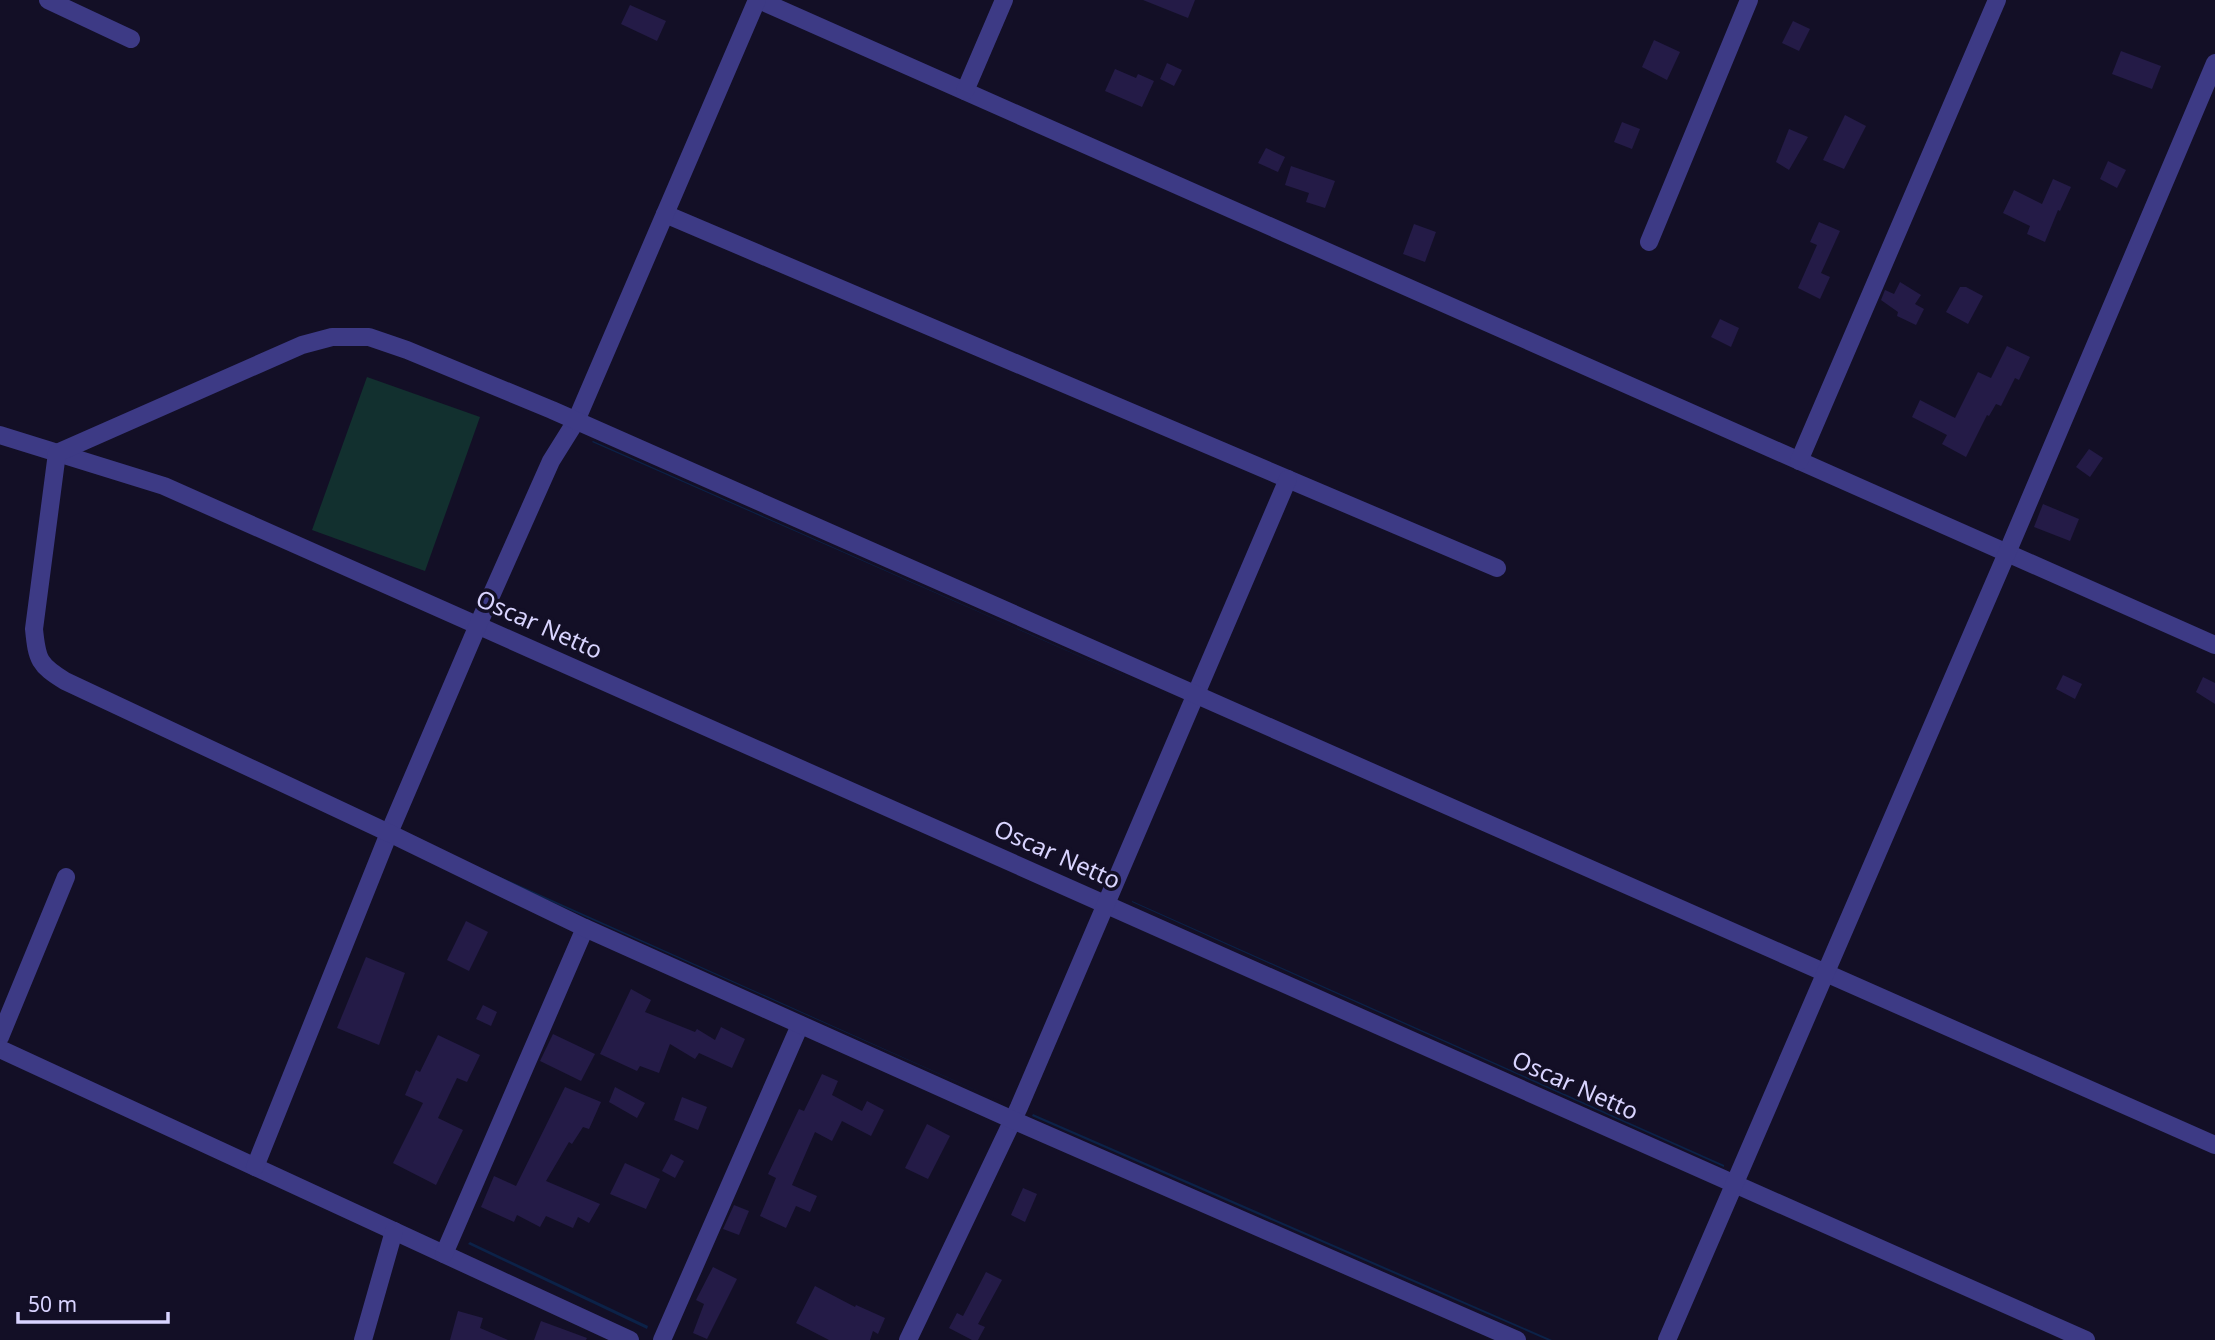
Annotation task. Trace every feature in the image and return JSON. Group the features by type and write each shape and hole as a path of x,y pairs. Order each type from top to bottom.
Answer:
{"street":[{"path":"48,0 131,39"},
{"path":"255,1167 389,833 478,625 551,461 576,421 758,0 2215,645"},
{"path":"965,91 1004,0"},
{"path":"1648,242 1749,0"},
{"path":"1799,461 1997,0"},
{"path":"1667,1340 2215,63"},
{"path":"665,214 1497,568"},
{"path":"1511,1339 585,928 65,681 45,669 36,648 34,629 57,453 303,345 332,337 369,337 576,421 2215,1145"},
{"name":"Oscar Netto","path":"0,435 164,486 2086,1340"},
{"path":"908,1340 1013,1120 1288,479"},
{"path":"0,1037 65,877"},
{"path":"444,1254 585,928"},
{"path":"662,1340 800,1025"},
{"path":"0,1049 444,1254 609,1336 630,1340"},
{"path":"363,1340 394,1231"}],"green space":[{"path":"367,377 480,417 425,571 312,530"}],"water":[{"path":"593,441 1181,701 592,442"},
{"path":"436,848 1005,1103 435,850"},
{"path":"1132,902 1724,1165 1724,1167"},
{"path":"1033,1114 1552,1340 1032,1116"},
{"path":"470,1242 648,1326 647,1329 468,1244"}],"building":[{"path":"1143,0 1195,0 1188,18"},
{"path":"630,5 666,21 657,41 621,24"},
{"path":"1793,21 1810,29 1799,51 1782,43"},
{"path":"1654,40 1680,52 1667,80 1642,67"},
{"path":"2121,51 2161,66 2152,89 2112,74"},
{"path":"1167,63 1182,70 1174,86 1160,79"},
{"path":"1115,69 1136,78 1138,74 1154,81 1142,107 1105,91"},
{"path":"1845,115 1866,126 1844,169 1823,160"},
{"path":"1622,122 1640,129 1632,149 1614,142"},
{"path":"1789,129 1808,137 1789,170 1776,162"},
{"path":"1266,148 1285,157 1278,172 1258,163"},
{"path":"2108,161 2126,170 2117,188 2100,179"},
{"path":"1291,166 1335,181 1325,208 1306,202 1309,193 1285,185"},
{"path":"2053,179 2071,187 2045,242 2027,234 2030,226 2003,213 2014,190 2042,204"},
{"path":"1819,222 1840,231 1821,273 1830,277 1820,299 1798,288 1817,245 1810,242"},
{"path":"1414,224 1436,232 1425,262 1403,254"},
{"path":"1900,282 1921,295 1915,304 1924,309 1916,325 1897,316 1898,312 1881,300 1885,290 1894,294"},
{"path":"1960,287 1966,287 1983,296 1968,324 1946,312"},
{"path":"1720,319 1739,328 1731,347 1711,337"},
{"path":"2007,346 2030,357 2019,380 2015,378 2001,406 1996,404 1989,416 1987,415 1966,457 1942,444 1947,435 1912,417 1920,400 1955,418 1978,372 1991,378"},
{"path":"2089,449 2103,458 2090,477 2076,467"},
{"path":"2043,504 2079,519 2070,541 2034,527"},
{"path":"2063,675 2082,684 2075,699 2056,689"},
{"path":"2203,677 2215,683 2215,704 2196,692"},
{"path":"466,921 488,932 469,971 447,960"},
{"path":"366,957 405,973 379,1045 337,1028"},
{"path":"631,989 651,1000 645,1012 695,1032 697,1029 715,1040 721,1027 745,1039 732,1068 699,1053 695,1059 670,1044 659,1073 640,1066 637,1071 600,1054"},
{"path":"483,1005 497,1012 491,1026 476,1019"},
{"path":"553,1034 595,1054 581,1081 540,1061"},
{"path":"438,1035 480,1055 467,1082 457,1078 438,1118 463,1130 436,1185 393,1163 423,1103 405,1095 416,1070 420,1072"},
{"path":"822,1074 838,1081 832,1095 862,1111 867,1101 884,1110 871,1136 842,1121 832,1141 815,1132 792,1185 817,1196 810,1212 796,1206 786,1228 760,1216 776,1178 768,1174 799,1109 804,1111"},
{"path":"565,1087 601,1102 589,1129 583,1127 572,1144 569,1142 546,1181 600,1204 589,1223 578,1217 573,1228 546,1216 540,1227 517,1215 514,1222 481,1207 494,1176 516,1186"},
{"path":"615,1087 645,1103 637,1118 609,1102"},
{"path":"682,1097 707,1107 698,1130 674,1120"},
{"path":"927,1124 950,1136 928,1179 905,1168"},
{"path":"671,1154 684,1161 675,1178 662,1171"},
{"path":"625,1163 660,1179 646,1209 610,1194"},
{"path":"1023,1188 1037,1194 1025,1222 1011,1215"},
{"path":"734,1205 749,1211 739,1235 723,1229"},
{"path":"713,1267 737,1279 707,1339 693,1333 704,1304 696,1300"},
{"path":"986,1272 1002,1280 978,1324 985,1327 978,1340 972,1340 949,1328 957,1313 963,1316"},
{"path":"815,1286 855,1307 856,1305 885,1318 878,1334 873,1331 870,1340 829,1340 796,1323"},
{"path":"458,1311 483,1318 480,1328 508,1340 450,1340"},
{"path":"541,1321 587,1338 534,1340"}]}
